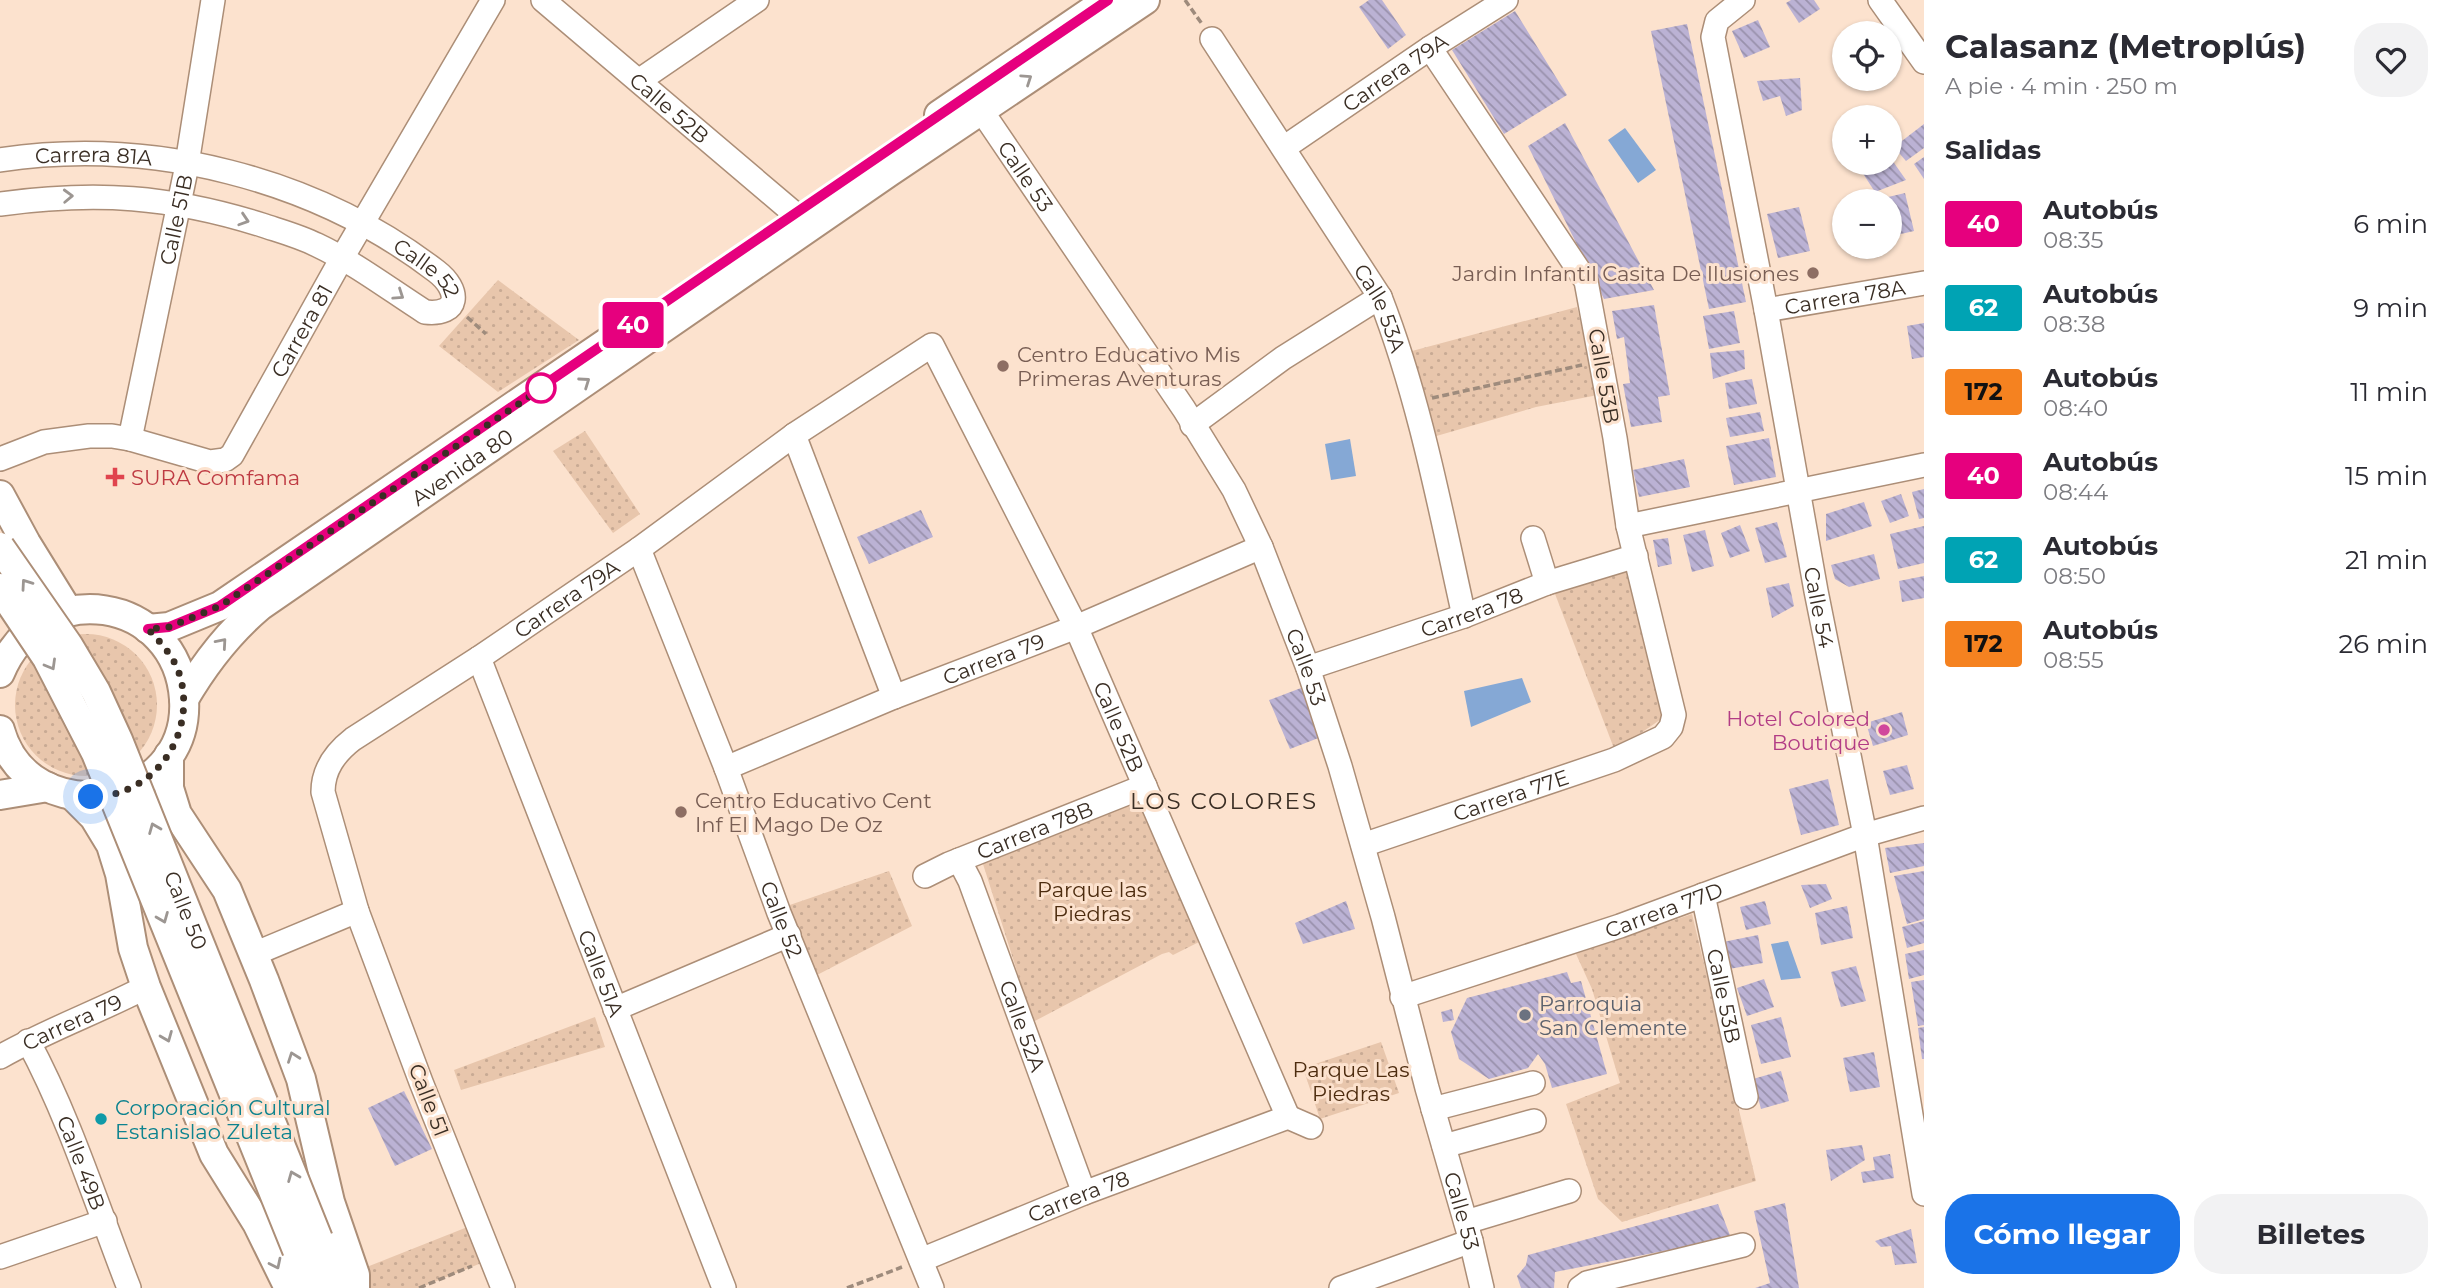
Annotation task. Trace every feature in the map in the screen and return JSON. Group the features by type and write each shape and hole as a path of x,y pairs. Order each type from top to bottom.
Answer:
{"main road":[{"name":"Avenida 80","path":"148,629 169,627 220,606 1108,0"},
{"name":"Avenida 80","path":"184,699 226,637 260,606 1144,0"},
{"path":"0,495 68,611"},
{"name":"Calle 50","path":"0,547 68,645 96,692 118,740 308,1245 311,1288"},
{"name":"Calle 50","path":"0,588 47,658 96,752 308,1245 339,1288"},
{"path":"0,795 60,791 100,796 127,790 157,769 169,755 183,719 184,699 178,672 166,649 148,629 130,618 110,611 68,611 44,620 22,636 3,666"},
{"path":"0,627 3,666"},
{"path":"0,730 13,758 29,775 60,791 93,817 111,845 120,874 132,948 146,987 214,1154 257,1223 289,1288"},
{"path":"169,755 169,789 177,814 228,890 301,1079 316,1152 355,1275 355,1288"}],"street":[{"name":"Calle 51B","path":"130,439 187,163 213,0"},
{"name":"Carrera 81","path":"0,458 44,442 64,438 112,436 210,462 225,460 232,455 362,223 493,0"},
{"name":"Calle 52B","path":"543,0 795,214"},
{"path":"640,80 757,0"},
{"name":"Carrera 79A","path":"1284,147 1506,0"},
{"name":"Calle 54","path":"1743,0 1717,21 1713,37 1865,835 1924,1194"},
{"path":"1880,0 1924,62"},
{"name":"Calle 53A","path":"1212,39 1380,297 1398,344 1415,402 1464,616"},
{"name":"Calle 53B","path":"1430,48 1580,268 1586,281 1628,526 1674,715 1667,732 1657,740"},
{"name":"Calle 53","path":"981,110 1234,490 1261,547 1308,667 1363,845 1482,1288"},
{"name":"Carrera 81A","path":"0,160 99,153 147,156 187,163"},
{"name":"Calle 52","path":"178,203 229,215 293,235 342,258 425,312 446,310 452,302 452,285 439,273 362,223 292,193 187,163"},
{"name":"Carrera 81A","path":"0,204 85,196 142,198 178,203"},
{"name":"Carrera 78A","path":"1766,310 1924,283"},
{"path":"1192,425 1283,358 1380,297"},
{"name":"Calle 52B","path":"932,345 1076,627 1288,1118"},
{"name":"Carrera 79A","path":"357,911 323,792 323,778 340,749 639,549 794,435 932,345"},
{"path":"794,435 894,697"},
{"path":"1628,526 1924,465"},
{"path":"1533,538 1548,583"},
{"name":"Carrera 79","path":"726,768 894,697 1076,627 1261,547"},
{"name":"Calle 52","path":"639,549 789,935 932,1288"},
{"name":"Carrera 78","path":"1308,667 1464,616 1548,583 1636,556"},
{"name":"Calle 51A","path":"479,658 724,1288"},
{"name":"Carrera 77E","path":"1363,845 1614,760 1657,740"},
{"name":"Carrera 78B","path":"925,876 1145,786"},
{"name":"Carrera 77D","path":"1402,997 1620,926 1784,863 1924,818"},
{"name":"Calle 52A","path":"959,860 970,881 1084,1193"},
{"name":"Calle 53B","path":"1703,895 1746,1097"},
{"path":"254,954 357,911"},
{"name":"Calle 51","path":"357,911 503,1288"},
{"path":"615,1009 789,935"},
{"name":"Carrera 79","path":"0,1057 28,1041 109,1007 146,987"},
{"name":"Calle 49B","path":"28,1041 41,1066 105,1221 129,1288"},
{"path":"1433,1109 1533,1083"},
{"path":"1288,1118 1311,1127"},
{"name":"Carrera 78","path":"920,1259 1084,1193 1288,1118"},
{"path":"1444,1146 1534,1121"},
{"path":"1341,1288 1468,1231 1569,1191"},
{"path":"0,1257 105,1221"},
{"path":"1580,1288 1587,1283 1743,1245"}],"path":[{"path":"1185,0 1212,39"},
{"path":"461,312 486,334"},
{"path":"1415,402 1601,361"},
{"path":"419,1288 491,1259"},
{"path":"847,1288 920,1259"}],"green space":[{"path":"498,280 579,340 498,392 439,346"},
{"path":"1577,307 1598,395 1536,407 1433,437 1412,351"},
{"path":"585,431 640,514 613,533 553,451"},
{"path":"1635,559 1667,715 1615,751 1552,586"},
{"path":"86,634 113,640 136,655 151,678 157,705 151,732 136,755 113,770 86,776 59,770 36,755 21,732 15,705 21,678 36,655 59,640"},
{"name":"Parque las Piedras","path":"1137,791 1207,938 1173,955 1169,952 1162,954 1033,1022 983,864"},
{"path":"889,871 912,926 817,975 781,908"},
{"path":"1692,914 1756,1181 1622,1222 1598,1199 1566,1104 1620,1083 1592,989 1576,954"},
{"path":"595,1017 605,1047 461,1090 454,1070"},
{"name":"Parque Las Piedras","path":"1381,1042 1399,1093 1320,1119 1303,1068"},
{"path":"470,1226 484,1262 419,1288 337,1288 334,1280"}],"water":[{"path":"1625,128 1656,170 1638,183 1608,140"},
{"path":"1350,439 1356,476 1331,480 1325,444"},
{"path":"1522,678 1531,702 1471,727 1464,691"},
{"path":"1788,941 1801,978 1781,980 1771,944"}],"building":[{"path":"1369,0 1382,0 1406,35 1388,49 1359,7"},
{"path":"1791,0 1814,0 1820,9 1799,23 1786,3"},
{"path":"1515,11 1567,95 1504,134 1452,50"},
{"path":"1758,20 1770,47 1744,58 1732,31"},
{"path":"1687,24 1746,302 1709,309 1651,31"},
{"path":"1800,78 1802,110 1786,116 1780,96 1763,101 1757,81"},
{"path":"1565,123 1654,290 1604,299 1528,146"},
{"path":"1924,124 1924,148 1906,161 1902,156 1902,141"},
{"path":"1924,157 1924,179 1914,164"},
{"path":"1902,174 1906,180 1883,189 1873,189 1864,175"},
{"path":"1905,193 1914,231 1902,234 1902,194"},
{"path":"1799,207 1810,251 1778,258 1767,214"},
{"path":"1654,305 1670,395 1658,397 1662,422 1631,427 1623,384 1630,383 1624,337 1617,339 1612,311"},
{"path":"1734,311 1740,343 1709,349 1703,316"},
{"path":"1924,323 1924,357 1912,359 1907,326"},
{"path":"1744,350 1745,369 1713,379 1710,353"},
{"path":"1752,379 1757,404 1729,409 1725,383"},
{"path":"1760,412 1764,431 1730,437 1726,418"},
{"path":"1769,438 1776,477 1734,485 1726,446"},
{"path":"1684,459 1690,487 1639,497 1633,470"},
{"path":"1924,489 1924,518 1919,519 1912,492"},
{"path":"1901,494 1909,516 1890,523 1881,501"},
{"path":"1864,502 1872,526 1826,541 1826,514"},
{"path":"921,510 933,537 869,564 857,537"},
{"path":"1777,522 1787,557 1765,563 1755,528"},
{"path":"1740,525 1750,551 1730,558 1721,533"},
{"path":"1924,526 1924,563 1898,569 1890,534"},
{"path":"1705,530 1714,566 1692,572 1683,535"},
{"path":"1668,538 1672,564 1658,567 1653,540"},
{"path":"1874,554 1880,579 1849,587 1835,579 1831,565"},
{"path":"1924,576 1924,598 1902,602 1899,581"},
{"path":"1789,583 1794,606 1772,618 1766,588"},
{"path":"1301,688 1321,737 1290,749 1269,700"},
{"path":"1902,712 1908,735 1873,746 1866,723"},
{"path":"1907,765 1914,789 1890,795 1883,771"},
{"path":"1828,779 1839,825 1801,835 1789,789"},
{"path":"1924,843 1924,866 1890,873 1885,848"},
{"path":"1924,871 1924,919 1907,924 1894,876"},
{"path":"1826,884 1832,899 1810,908 1801,885"},
{"path":"1346,901 1355,929 1303,944 1295,923"},
{"path":"1765,901 1771,924 1746,930 1740,907"},
{"path":"1847,906 1853,938 1821,945 1815,913"},
{"path":"1924,921 1924,943 1907,948 1902,927"},
{"path":"1758,935 1763,963 1729,969 1723,942"},
{"path":"1924,950 1924,975 1909,979 1905,954"},
{"path":"1856,966 1866,1001 1841,1007 1831,972"},
{"name":"Parroquia San Clemente","path":"1567,972 1571,983 1581,981 1607,1074 1552,1088 1545,1064 1538,1054 1528,1068 1489,1079 1459,1059 1451,1032 1467,998"},
{"path":"1764,979 1774,1007 1747,1016 1737,988"},
{"path":"1924,980 1924,1025 1918,1026 1911,982"},
{"path":"1452,1009 1454,1020 1443,1022 1441,1012"},
{"path":"1781,1017 1791,1057 1761,1064 1751,1025"},
{"path":"1924,1027 1924,1059 1922,1059 1918,1028"},
{"path":"1874,1052 1880,1087 1850,1092 1843,1058"},
{"path":"1781,1071 1789,1101 1761,1109 1753,1079"},
{"path":"404,1091 432,1149 395,1166 368,1108"},
{"path":"1862,1145 1865,1160 1831,1181 1826,1150"},
{"path":"1890,1154 1894,1178 1863,1183 1861,1172 1875,1170 1873,1157"},
{"path":"1785,1203 1799,1288 1755,1288 1770,1283 1754,1211"},
{"path":"1718,1204 1731,1238 1555,1272 1554,1288 1521,1288 1517,1276 1526,1265 1528,1255"},
{"path":"1911,1229 1917,1263 1895,1265 1891,1246 1881,1247 1875,1241"}],"bus line":[{"name":"40","path":"148,629 169,627 188,621 220,606 1108,0"}],"place":[{"name":"Jardin Infantil Casita De Ilusiones","path":"1813,273"},
{"name":"Centro Educativo Mis Primeras Aventuras","path":"1003,366"},
{"name":"SURA Comfama","path":"115,477"},
{"name":"Hotel Colored Boutique","path":"1884,730"},
{"name":"Centro Educativo Cent Inf El Mago De Oz","path":"681,812"},
{"name":"Parroquia San Clemente","path":"1525,1015"},
{"name":"Corporación Cultural Estanislao Zuleta","path":"101,1119"}],"district":[{"name":"LOS COLORES","path":"1224,801"}],"route":[{"path":"91,797 127,790 143,781 169,755 177,737 183,719 184,699 178,672 166,649 148,629 169,627 188,621 220,606 551,382 541,388"}]}
